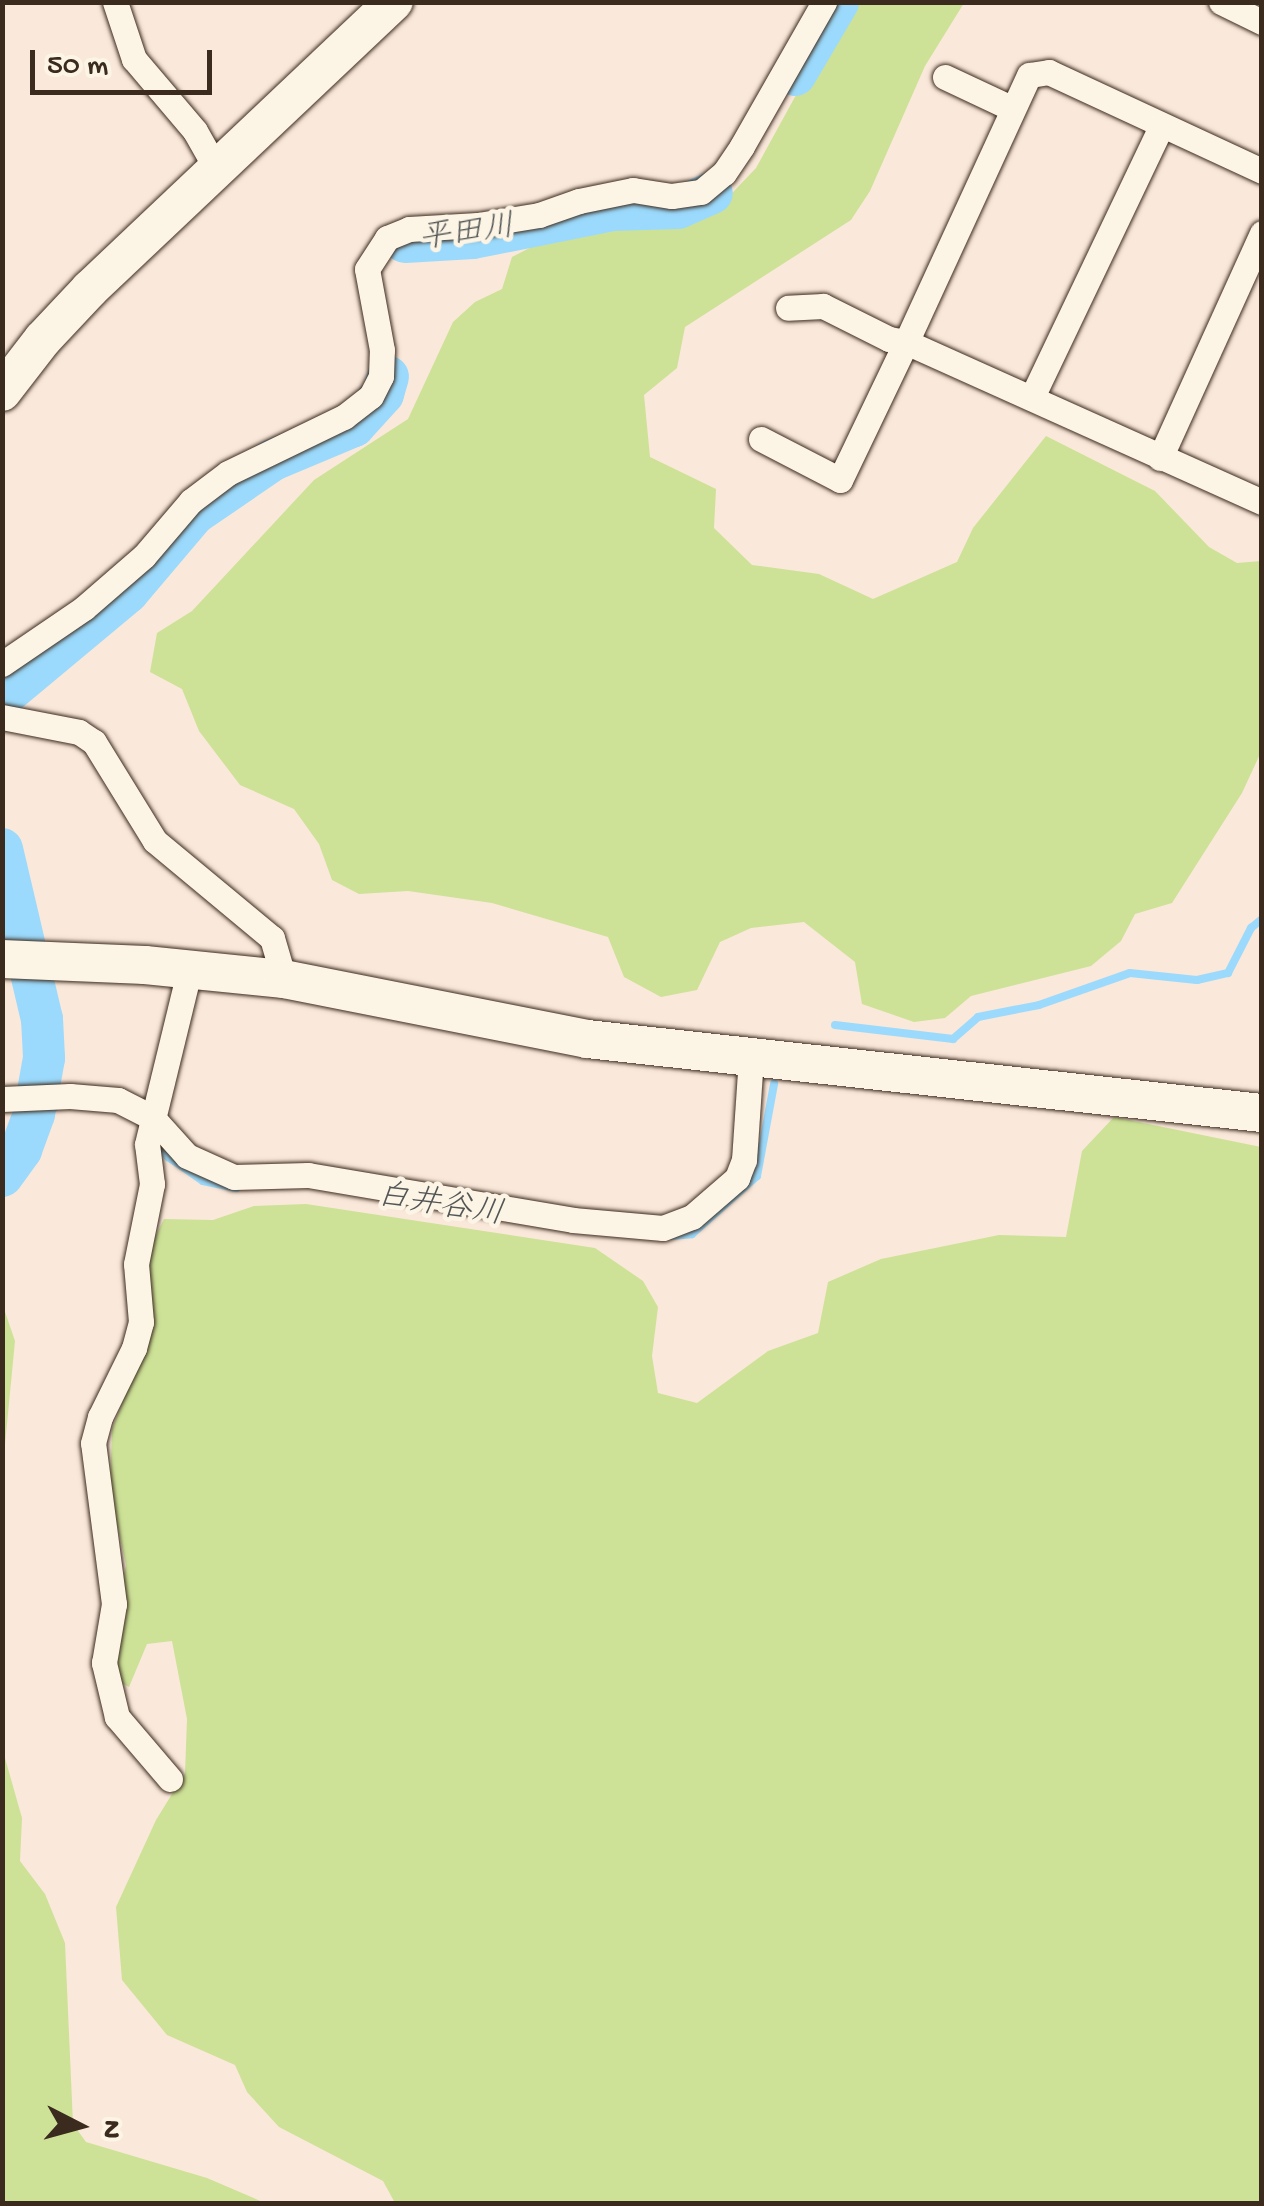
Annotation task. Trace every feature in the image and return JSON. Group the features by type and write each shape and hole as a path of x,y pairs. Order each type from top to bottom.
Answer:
{"street":[{"path":"115,2 134,59 195,131 216,170"},
{"path":"2,392 43,339 90,290 394,2"},
{"path":"2,664 84,608 144,556 191,502 228,473 344,417 371,396 380,376 382,350 367,269 386,238 408,229 478,225 538,215 579,201 633,190 672,196 701,192 724,173 742,146 824,2"},
{"path":"1221,2 1262,22"},
{"path":"761,439 840,480 1028,75 1048,72 1262,171"},
{"path":"944,77 1013,109"},
{"path":"1032,397 1162,125"},
{"path":"1160,458 1262,233"},
{"path":"788,308 823,306 890,340 906,342 1262,502"},
{"path":"3,717 78,732 94,742 155,841 272,938 284,978"},
{"path":"3,960 190,968 284,978 587,1039 1262,1112"},
{"path":"170,1779 116,1717 104,1663 114,1604 93,1443 100,1418 134,1348 141,1322 136,1264 152,1184 146,1155 190,968"},
{"path":"15,1098 118,1100 152,1117 187,1156 234,1177 308,1175 573,1220 663,1228 692,1217 736,1178 744,1160 751,1058"}],"green space":[{"path":"847,2 964,3 925,66 870,191 851,220 685,327 677,368 644,395 650,457 716,489 714,528 752,565 819,574 873,599 957,562 973,528 1046,436 1155,491 1209,547 1237,563 1261,561 1261,752 1242,793 1172,903 1135,914 1121,941 1091,966 971,996 945,1018 914,1022 862,1004 855,962 804,922 751,928 720,942 697,990 661,997 624,977 608,937 492,903 408,891 359,894 332,880 319,844 294,809 240,785 199,731 182,689 150,672 157,633 192,611 314,480 408,419 453,322 475,302 502,289 512,257 580,222 717,209 756,168"},
{"path":"1114,1117 1261,1147 1261,2203 395,2203 383,2181 279,2127 247,2092 235,2065 167,2035 122,1980 116,1907 156,1820 185,1773 187,1719 172,1641 147,1644 129,1687 105,1675 126,1565 110,1491 112,1429 142,1352 151,1245 164,1219 213,1220 254,1206 306,1204 595,1248 643,1281 658,1307 652,1356 658,1393 697,1403 768,1351 818,1333 828,1282 881,1259 999,1235 1066,1237 1082,1151"},
{"path":"2,1303 15,1341 3,1465 2,1465"},
{"path":"3,1751 22,1818 20,1861 45,1894 65,1943 73,2124 86,2142 207,2178 265,2203 3,2203"}],"waterway":[{"name":"平田川","path":"795,75 838,2"},
{"name":"平田川","path":"405,242 473,238 613,210 678,208 712,193"},
{"name":"平田川","path":"2,697 128,592 194,514 273,460 354,426 383,394 388,377"},
{"name":"平田川","path":"2,849 42,1019 44,1058 34,1114 21,1150 2,1176"},
{"name":"白井谷川","path":"835,1025 953,1039 978,1017 1039,1005 1130,973 1197,980 1228,973 1251,928 1262,919"},
{"name":"白井谷川","path":"671,1236 692,1234 757,1176 774,1084"},
{"name":"白井谷川","path":"34,1114 54,1108"},
{"name":"白井谷川","path":"155,1142 168,1157 203,1181 236,1188"}]}
